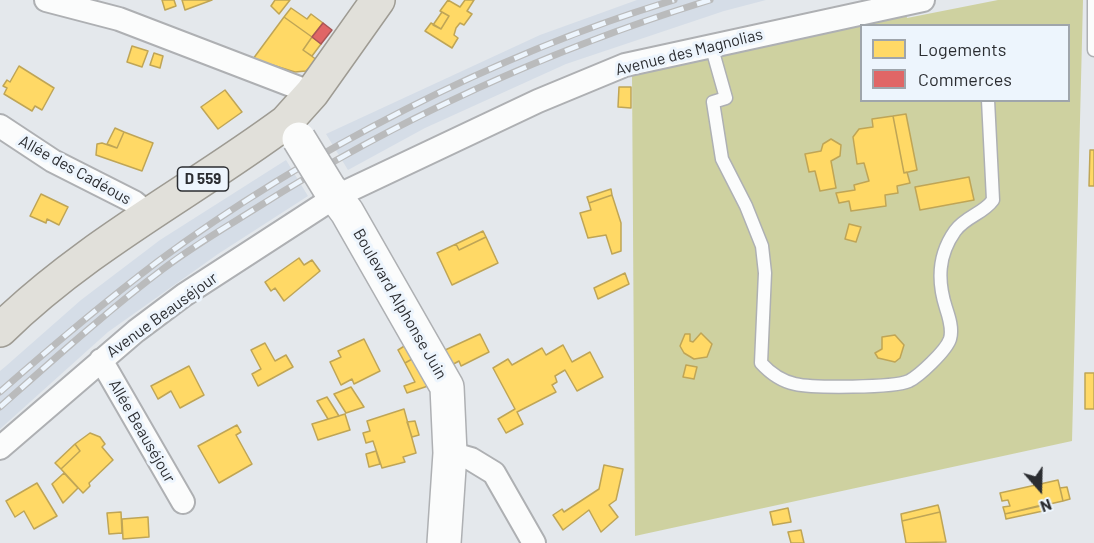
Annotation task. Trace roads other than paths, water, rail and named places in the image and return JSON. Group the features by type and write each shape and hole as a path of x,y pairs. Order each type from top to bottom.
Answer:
{"main road":[{"name":"D 559","path":"0,330 31,300 90,252 149,214 292,130 312,93 378,0"}],"street":[{"path":"46,0 79,4 312,93"},
{"name":"Avenue des Magnolias","path":"332,192 537,100 625,65 923,0"},
{"name":"Allée des Cadéous","path":"0,126 53,161 134,202 149,214"},
{"name":"Boulevard Alphonse Juin","path":"292,130 347,212 447,387 450,453 444,543"},
{"name":"Avenue Beauséjour","path":"0,448 101,360 184,295 332,192"},
{"name":"Allée Beauséjour","path":"101,360 183,502"},
{"path":"450,453 471,459 494,473 534,543"}],"lane":[{"path":"1094,0 1094,50"},
{"path":"711,45 726,98 713,102 722,159 746,206 762,246 765,273 761,363 772,375 796,385 882,387 908,381 934,361 950,340 951,324 938,284 940,262 946,245 965,219 986,209 993,200 988,102"}],"railway":[{"path":"0,392 157,262 214,221 275,182 339,145 472,77 607,22 674,0"},
{"path":"0,407 100,319 163,269 186,252 311,175 421,115 477,88 592,40 710,0"}]}
